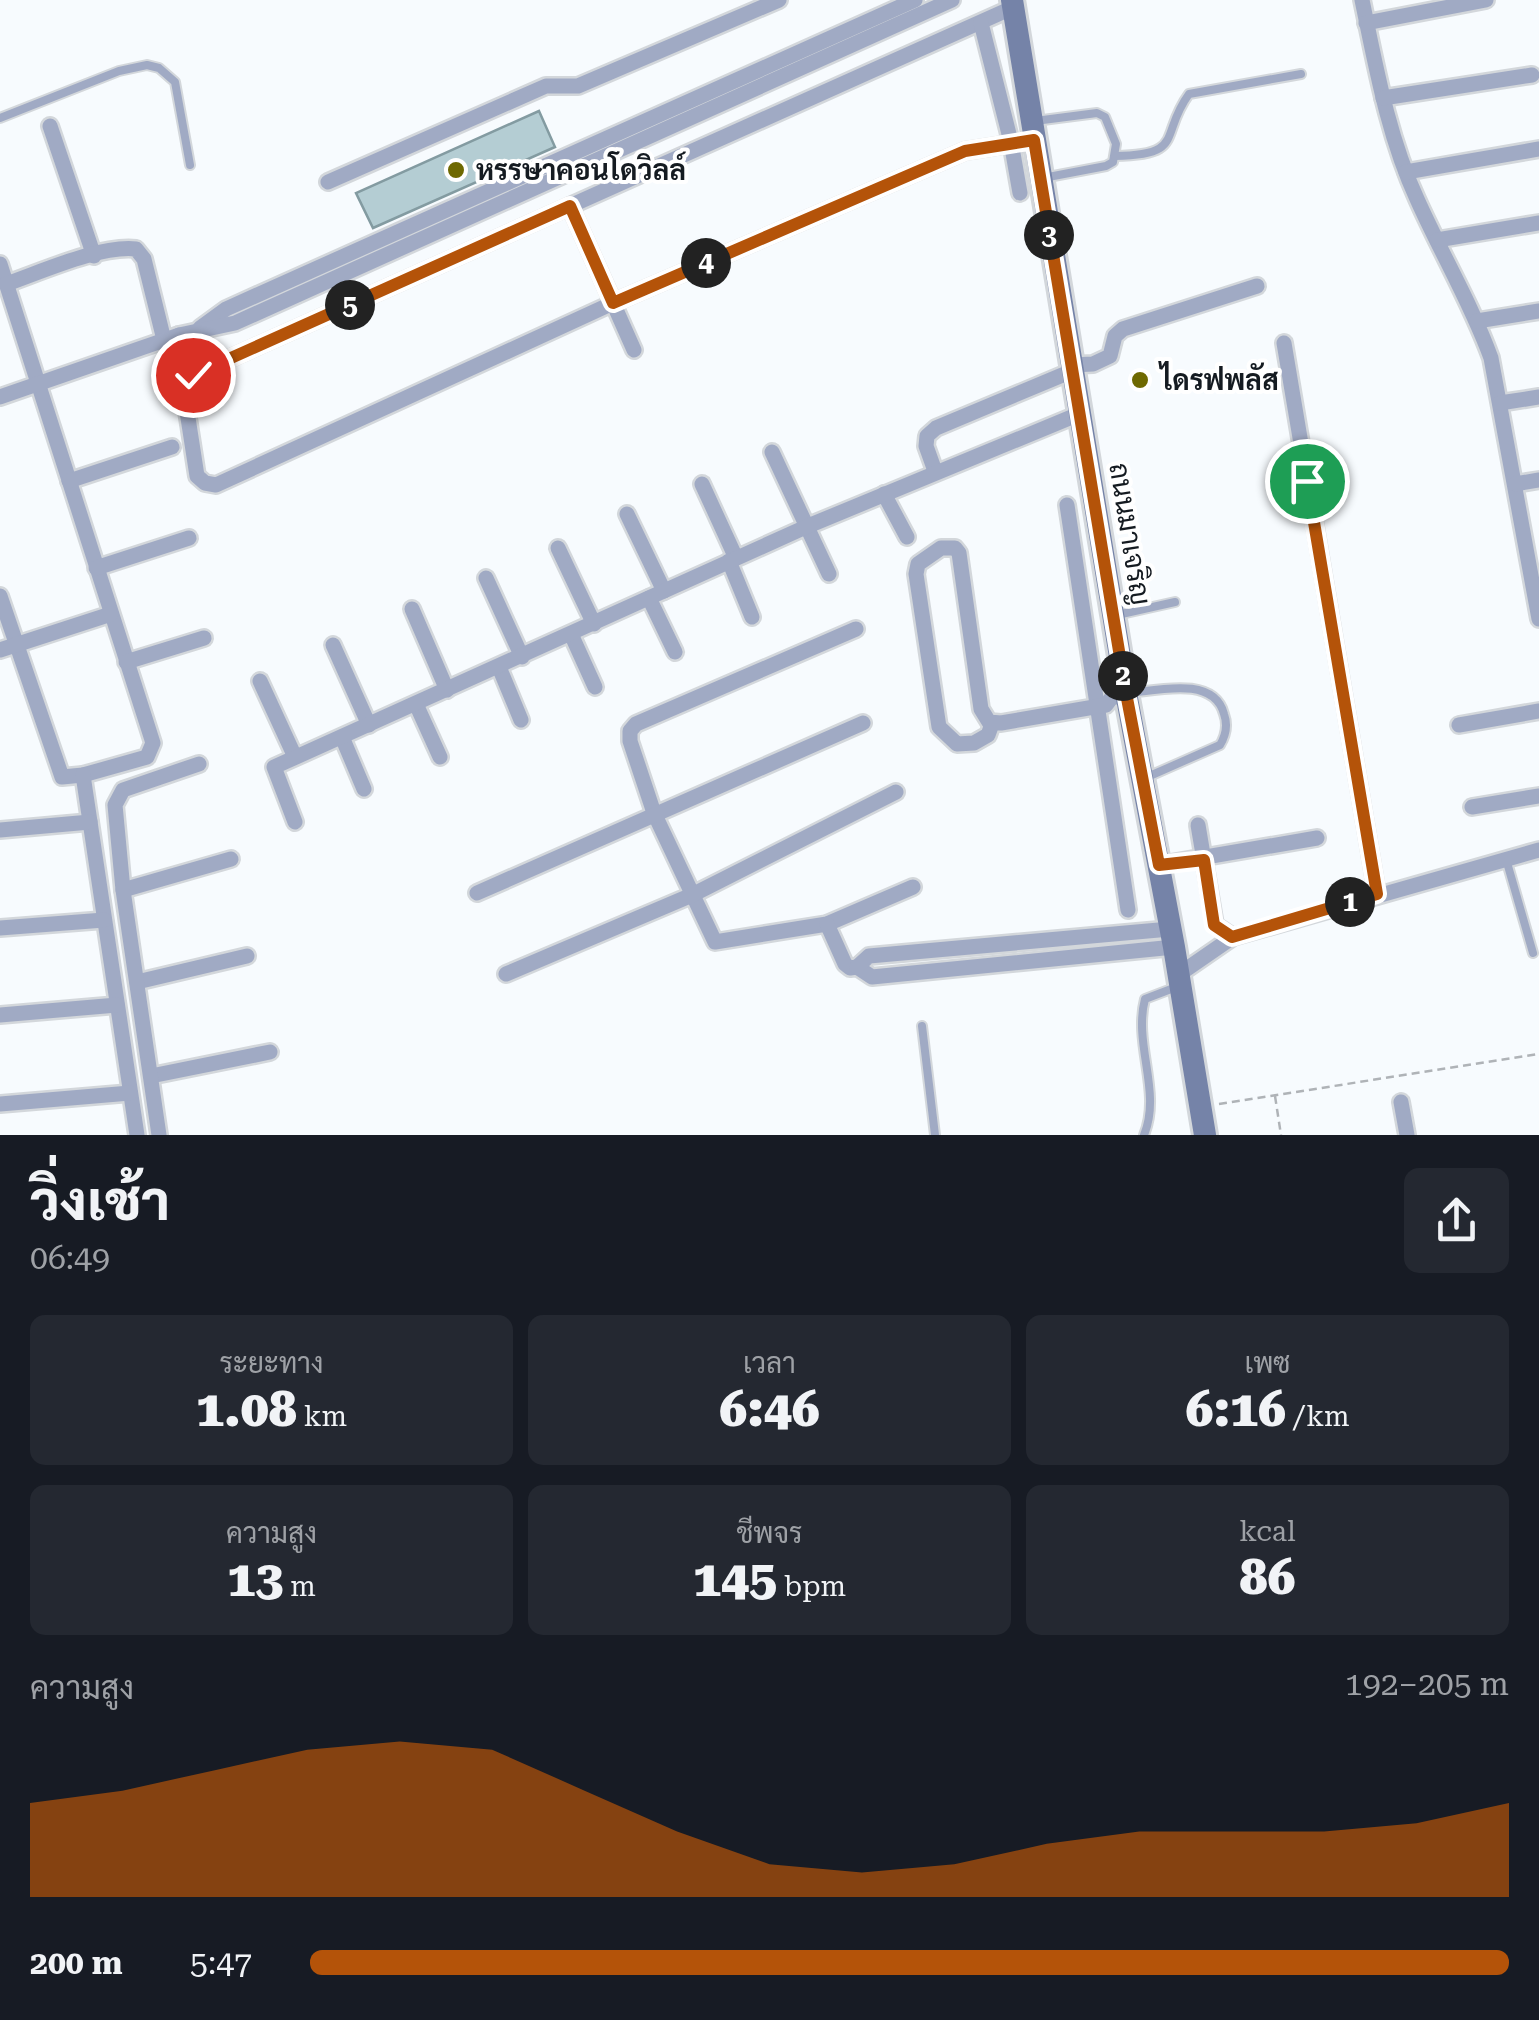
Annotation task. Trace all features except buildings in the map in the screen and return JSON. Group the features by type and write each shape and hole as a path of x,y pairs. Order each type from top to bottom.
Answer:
{"main road":[{"name":"ถนนมาเจริญ","path":"1013,4 1025,135 1040,178 1113,616 1117,703 1142,779 1205,1135"}],"street":[{"path":"328,182 546,86 578,86 779,0"},
{"path":"196,330 226,309 916,0"},
{"path":"0,396 172,337 235,324 952,0"},
{"path":"1362,0 1382,98 1406,172 1491,358 1514,484 1534,557 1539,618"},
{"path":"1366,23 1486,0"},
{"path":"1013,4 981,23 193,375 184,392 197,476 204,484 216,484 613,303 965,151 1025,135"},
{"path":"981,23 1025,135 1020,193"},
{"path":"1382,98 1532,74"},
{"path":"50,126 94,256"},
{"path":"1406,172 1539,149"},
{"path":"551,164 558,180"},
{"path":"570,206 634,350"},
{"path":"1438,240 1539,224"},
{"path":"6,284 94,256 136,249 144,259 172,337 193,375"},
{"path":"0,264 152,743 147,756 83,775 66,778 60,774 8,647 0,596"},
{"path":"935,472 926,446 927,436 936,428 1072,368 1110,356 1115,336 1123,328 1257,286"},
{"path":"1477,321 1539,311"},
{"path":"1284,343 1377,894"},
{"path":"1500,403 1539,396"},
{"path":"295,822 274,767 808,526 1080,414"},
{"path":"69,481 172,447"},
{"path":"772,452 829,574"},
{"path":"1514,484 1539,480"},
{"path":"702,484 752,617"},
{"path":"884,494 907,537"},
{"path":"1067,506 1117,703 1128,910"},
{"path":"627,514 675,652"},
{"path":"96,568 189,538"},
{"path":"558,548 594,624"},
{"path":"941,548 955,548 958,553 981,710 992,724 988,735 974,743 957,744 939,726 916,574 918,564 941,548"},
{"path":"486,578 522,657"},
{"path":"412,609 447,690"},
{"path":"8,647 110,614"},
{"path":"856,629 636,724 630,731 630,740 654,813 715,942 827,924 914,887"},
{"path":"571,634 595,687"},
{"path":"126,662 204,638"},
{"path":"333,645 369,724"},
{"path":"499,668 521,720"},
{"path":"260,681 296,757"},
{"path":"992,724 1117,703"},
{"path":"416,704 440,757"},
{"path":"1459,724 1539,711"},
{"path":"478,893 863,723"},
{"path":"342,737 364,789"},
{"path":"160,1135 123,890 115,804 123,790 200,764"},
{"path":"83,775 137,1135"},
{"path":"506,974 692,895 896,792"},
{"path":"1472,807 1539,796"},
{"path":"0,830 90,822"},
{"path":"1198,825 1214,925 1232,937"},
{"path":"1159,865 1317,838"},
{"path":"1179,980 1232,937 1539,850"},
{"path":"123,890 232,859"},
{"path":"0,928 104,920"},
{"path":"827,924 844,964 850,968 869,956 1172,938"},
{"path":"137,982 248,956"},
{"path":"0,1015 116,1005"},
{"path":"151,1076 270,1052"},
{"path":"0,1104 130,1093"},
{"path":"1401,1102 1407,1135"}],"lane":[{"path":"0,118 118,71 147,64 159,68 175,82 190,165"},
{"path":"1115,156 1143,156 1159,149 1168,140 1180,106 1189,94 1301,74"},
{"path":"1025,135 1097,113 1106,117 1110,126 1115,156 1106,166 1040,178"},
{"path":"1113,616 1175,602"},
{"path":"1117,703 1186,688 1202,690 1216,698 1224,713 1226,735 1220,745 1142,779"},
{"path":"1506,859 1533,953"},
{"path":"1144,1135 1150,1112 1139,1020 1145,999 1179,980"},
{"path":"922,1026 935,1135"}],"path":[{"path":"1200,1106 1538,1054"},
{"path":"1274,1095 1280,1135"}],"place":[{"name":"หรรษาคอนโดวิลล์","path":"456,170"},
{"name":"ไดรฟพลัส","path":"1140,380"}],"route":[{"path":"193,375 570,206 613,303 965,151 1034,140 1126,693 1159,865 1204,860 1214,925 1232,937 1377,894 1307,481"}]}
